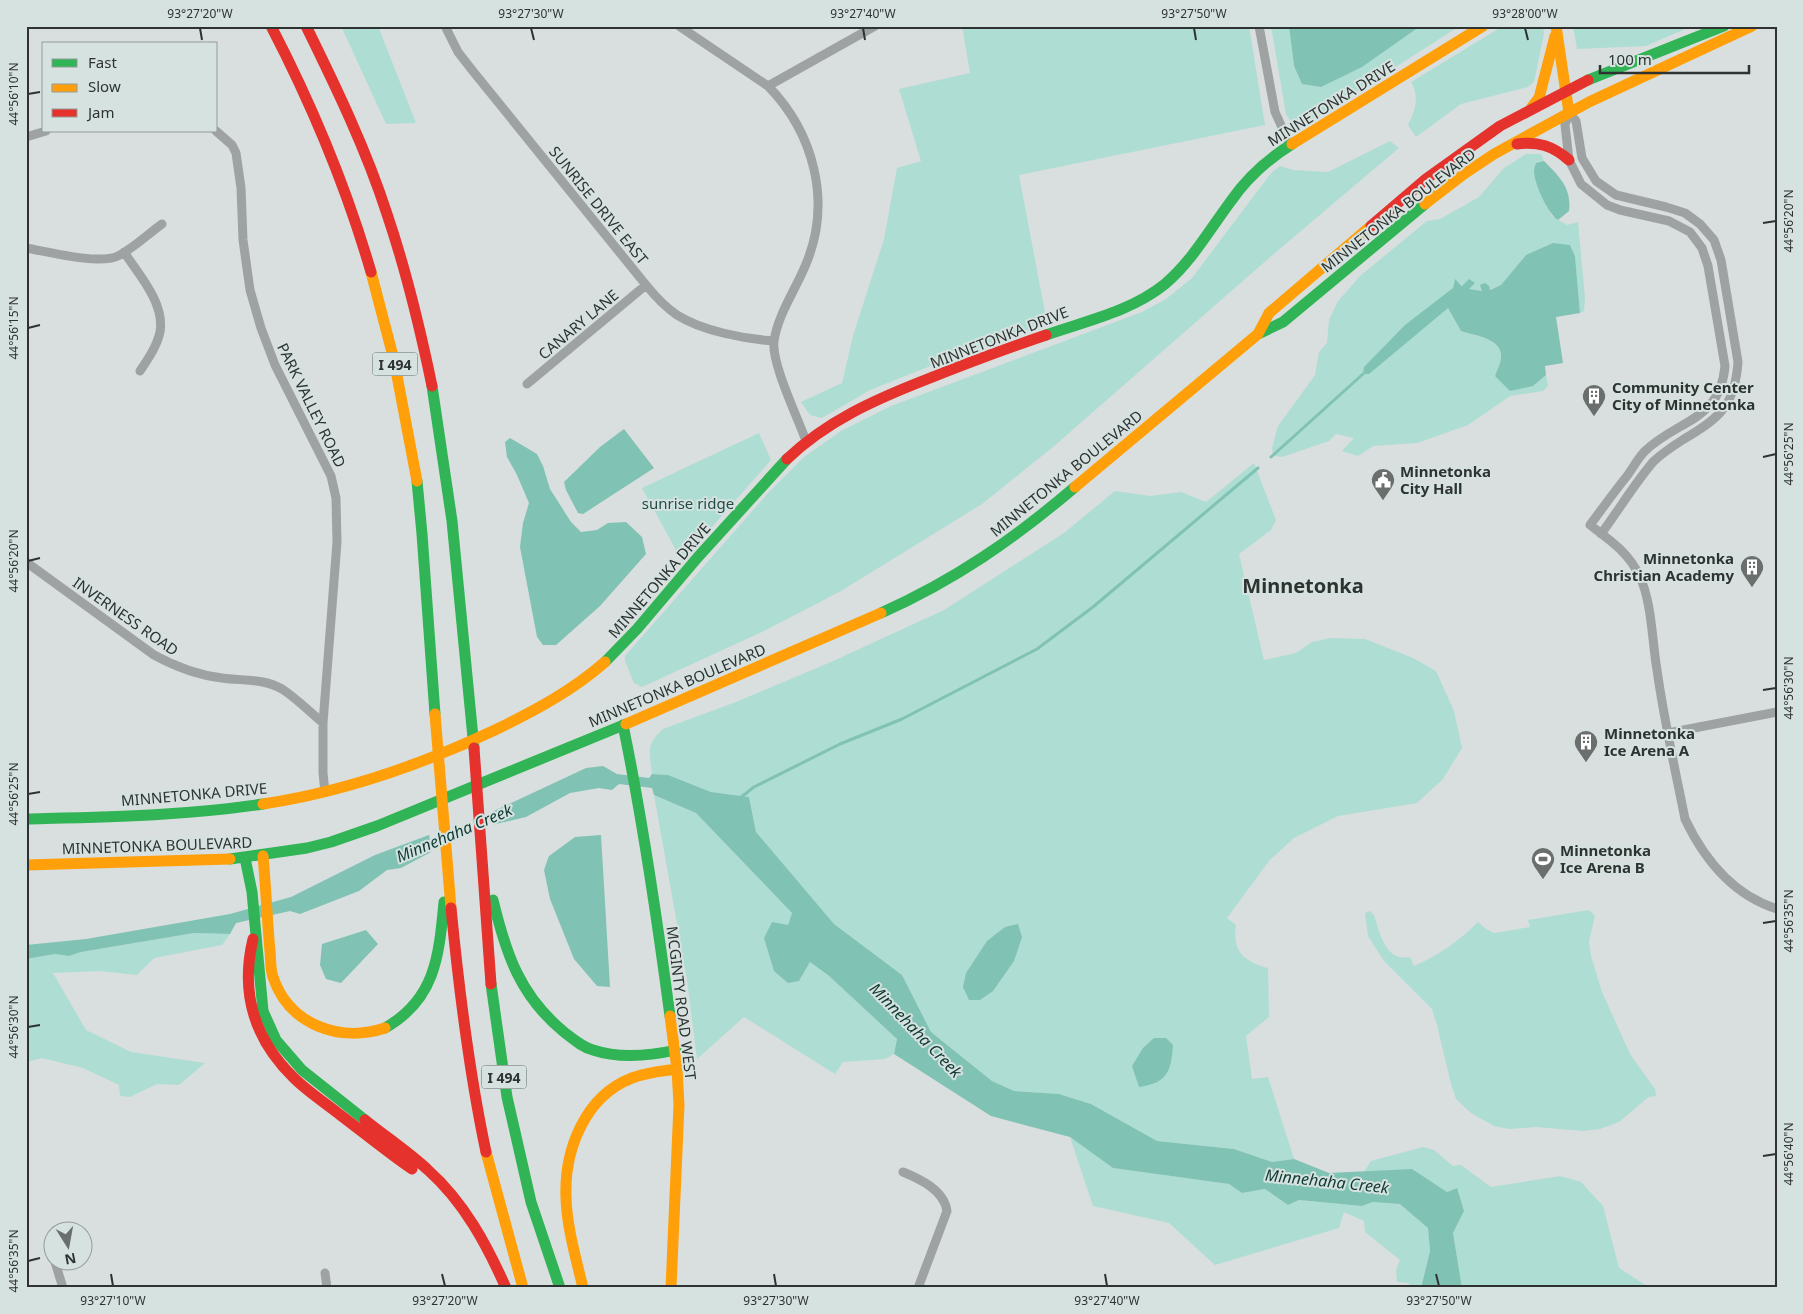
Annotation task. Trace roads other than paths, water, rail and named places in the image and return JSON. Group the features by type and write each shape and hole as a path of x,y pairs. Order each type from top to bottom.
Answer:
{"main road":[{"name":"I 494","path":"271,26 306,97 335,164 360,233 381,303 397,374 416,480 422,528 448,874 471,1074 487,1154 523,1288"},
{"name":"I 494","path":"306,26 348,113 378,189 409,288 422,340 442,447 471,708 492,992 508,1097 531,1202 560,1288"},
{"name":"MINNETONKA DRIVE","path":"26,819 214,810 252,806 325,792 387,775 460,746 555,700 583,682 616,652 771,474 806,441 850,412 885,396 1150,295 1183,267 1200,247 1234,197 1259,169 1290,145 1484,26"},
{"name":"MINNETONKA BOULEVARD","path":"26,865 245,858 331,842 377,826 624,725 905,602 951,578 994,551 1035,521 1258,334 1269,314 1276,307 1399,201 1471,146 1516,116 1566,90 1598,75 1724,26"},
{"name":"MINNETONKA BOULEVARD","path":"1258,334 1266,332 1283,322 1428,202 1464,174 1510,145 1569,112 1752,26"},
{"path":"1556,29 1569,112"},
{"path":"1531,109 1539,98 1556,29"},
{"path":"1510,145 1526,142 1544,144 1561,152 1569,160"},
{"name":"MCGINTY ROAD WEST","path":"624,725 678,1070 678,1150 671,1288"},
{"path":"263,856 268,932 274,977 286,1000 305,1020 316,1027 343,1034 362,1034 384,1028 420,1000 433,971 438,950 448,874"},
{"path":"245,858 252,892 263,1011 276,1040 302,1070 428,1170 444,1185 476,1229 506,1288"},
{"path":"483,859 501,938 511,964 524,989 555,1026 594,1051 620,1056 648,1056 676,1050"},
{"path":"583,1288 577,1263 566,1187 569,1157 577,1134 590,1110 604,1094 629,1079 645,1073 678,1070"}],"street":[{"name":"SUNRISE DRIVE EAST","path":"445,26 458,52 472,70 646,285 666,307 678,316 694,323 732,334 774,341"},
{"path":"679,26 768,86 792,114 812,157 817,182 819,208 811,253 780,321 774,341 775,360 806,441"},
{"path":"768,86 875,26"},
{"path":"1259,26 1275,112 1290,145"},
{"path":"1569,112 1565,125 1569,160 1581,184 1607,205 1620,210 1669,221 1690,232 1702,248 1708,266 1724,366 1723,381 1716,399 1697,417 1658,440 1644,452 1590,526 1618,546 1628,557 1641,578 1647,598 1657,672 1682,806 1685,819 1695,840 1722,875 1735,887 1777,909"},
{"path":"1569,112 1576,121 1582,158 1596,181 1616,195 1685,213 1700,224 1714,240 1721,260 1738,362 1737,379 1732,396 1723,411 1703,428 1669,448 1654,462 1601,534"},
{"path":"26,137 43,132"},
{"name":"PARK VALLEY ROAD","path":"217,132 232,144 236,153 250,290 260,328 279,373 331,476 336,498 336,542 323,723 325,792"},
{"path":"26,248 91,259 104,259 118,256 162,224"},
{"path":"124,252 154,298 160,315 160,334 140,371"},
{"name":"CANARY LANE","path":"528,384 646,285"},
{"name":"INVERNESS ROAD","path":"26,562 154,655 176,667 200,675 224,679 249,679 266,682 282,689 323,723"},
{"path":"1668,733 1777,712"},
{"path":"903,1172 922,1180 946,1202 947,1210 918,1288"},
{"path":"58,1272 63,1288"},
{"path":"325,1273 327,1288"}],"water":[{"path":"1289,26 1417,26 1416,29 1362,67 1321,87 1302,84 1294,66"},
{"path":"1544,161 1559,177 1568,196 1569,211 1558,220 1546,205 1535,176 1536,163"},
{"path":"1553,243 1570,245 1575,256 1580,313 1556,317 1563,363 1545,366 1546,375 1533,386 1510,391 1495,376 1501,357 1497,346 1487,339 1461,331 1448,308 1369,374 1363,374 1364,367 1405,325 1453,288 1455,279 1462,286 1469,279 1475,283 1469,289 1482,291 1480,285 1485,283 1489,286 1490,290 1501,285 1526,255"},
{"path":"624,429 654,468 583,514 578,513 564,482 600,447"},
{"path":"510,438 537,454 550,489 571,522 581,532 597,530 608,523 626,522 642,537 646,554 600,606 556,645 543,645 537,637 520,547 523,523 529,503 507,457 505,442"},
{"name":"Minnehaha Creek","path":"603,766 617,774 649,778 652,774 668,775 711,792 749,797 756,832 834,924 902,975 931,1032 992,1081 1014,1091 1059,1094 1091,1104 1157,1141 1234,1149 1272,1162 1294,1159 1329,1173 1412,1169 1447,1192 1457,1188 1464,1211 1453,1233 1462,1288 1421,1288 1430,1251 1428,1228 1400,1204 1373,1202 1362,1206 1299,1200 1288,1205 1265,1189 1242,1193 1229,1184 1113,1168 1070,1137 991,1116 894,1054 897,1039 828,975 810,962 799,981 788,983 774,971 764,938 772,922 788,925 792,913 696,813 654,795 652,788 619,784 612,790 599,788 570,793 526,817 496,824 431,852 401,868 387,870 359,891 300,914 290,911 236,923 230,934 194,933 81,952 69,956 55,954 26,959 26,945 86,939 230,914 291,897 375,855 494,811 586,768"},
{"path":"601,835 610,987 597,986 574,959 550,899 544,870 549,856 575,837"},
{"path":"1018,924 1022,937 1014,961 993,991 980,1000 969,1000 963,987 966,973 987,941 1005,927"},
{"path":"366,930 378,944 341,983 326,979 320,965 322,944"},
{"path":"1154,1038 1166,1038 1173,1045 1169,1069 1162,1079 1139,1087 1132,1066 1143,1048"}],"waterway":[{"path":"1271,457 1363,374"},
{"path":"740,798 754,787 840,744 902,719 1037,649 1093,607 1258,468"}],"place":[{"name":"Community Center City of Minnetonka","path":"1594,417"},
{"name":"Minnetonka City Hall","path":"1383,501"},
{"name":"Minnetonka Christian Academy","path":"1752,588"},
{"name":"Minnetonka Ice Arena A","path":"1586,763"},
{"name":"Minnetonka Ice Arena B","path":"1543,880"}],"district":[{"name":"Minnetonka","path":"1303,585"}],"park label":[{"name":"sunrise ridge","path":"688,503"}]}
